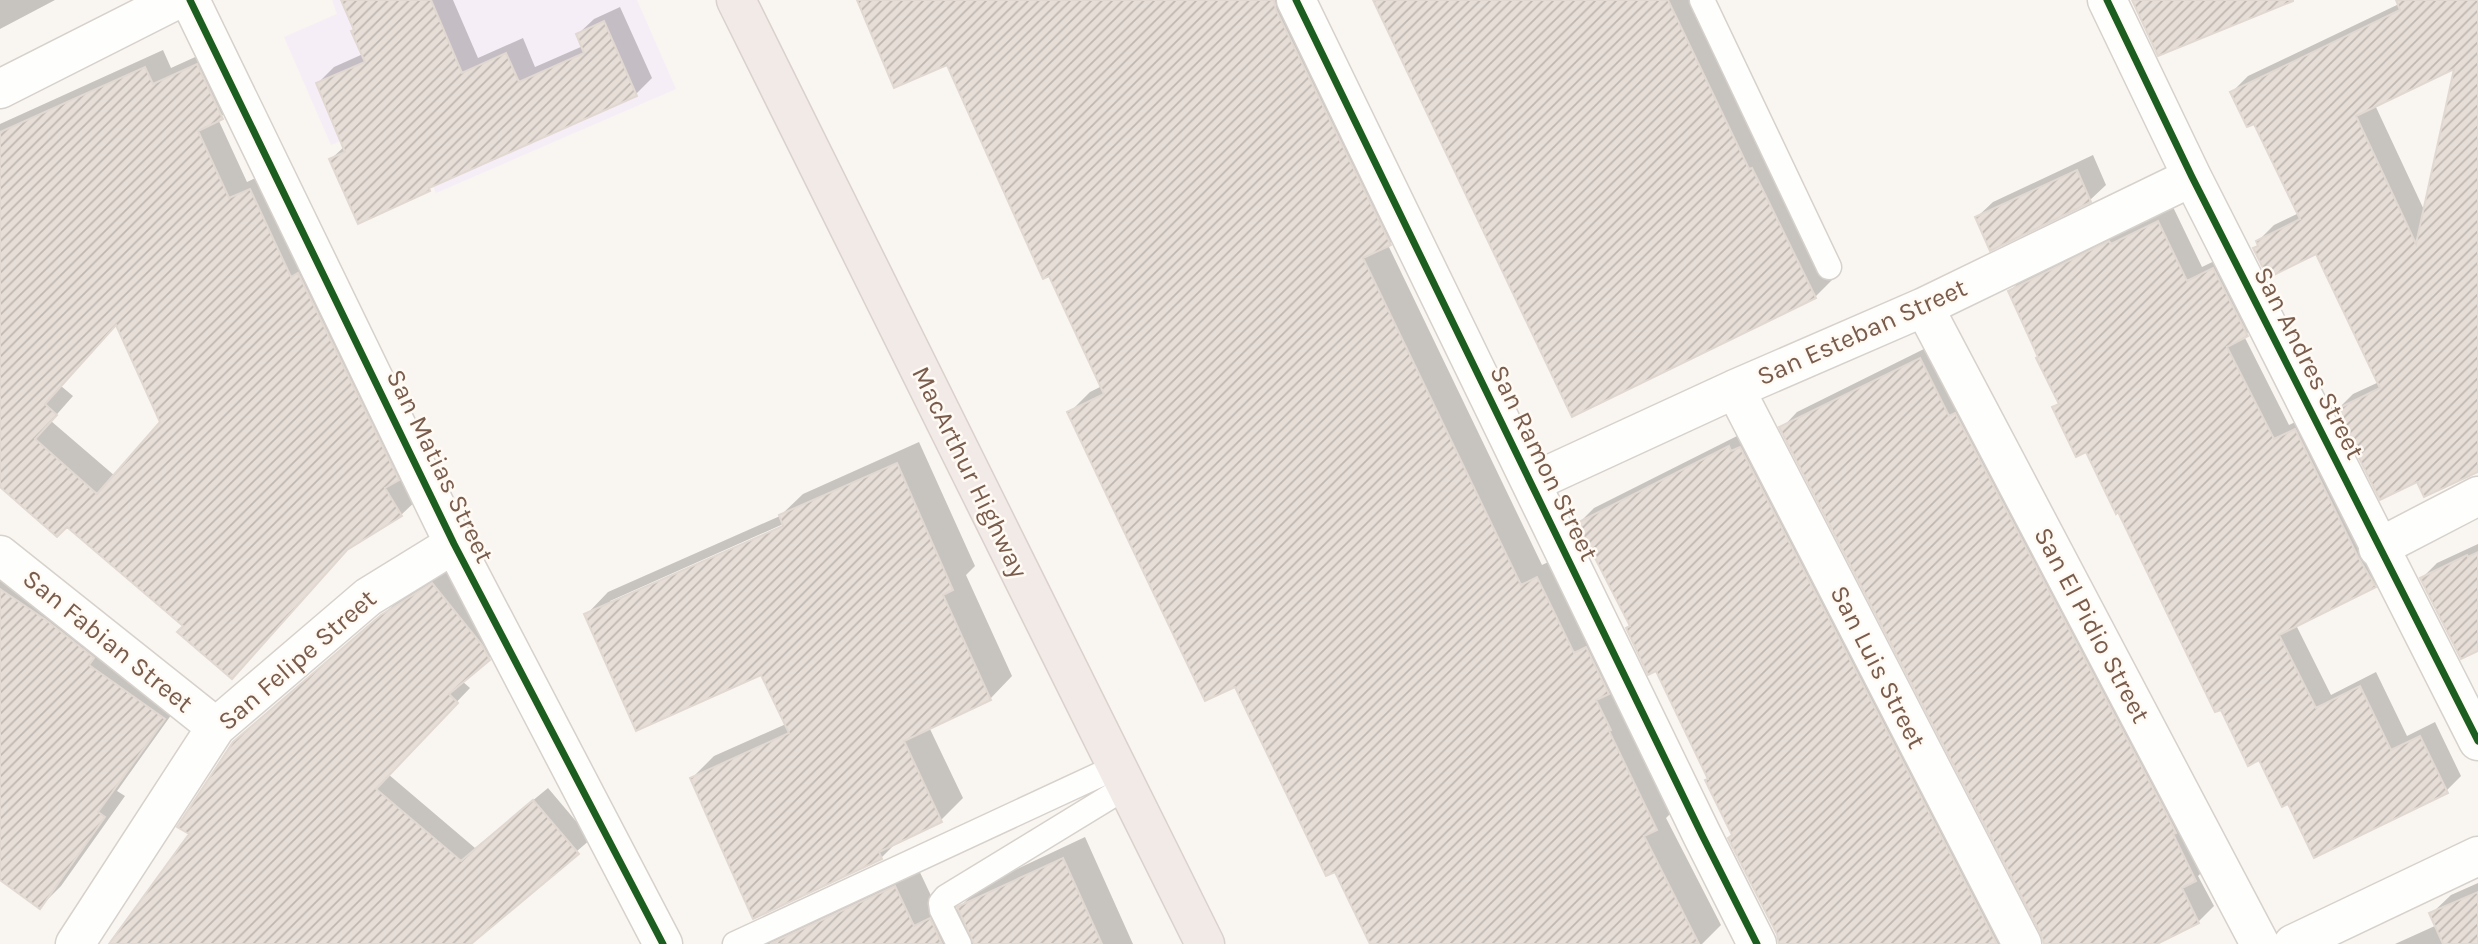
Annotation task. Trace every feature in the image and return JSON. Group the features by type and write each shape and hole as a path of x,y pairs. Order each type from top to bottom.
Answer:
{"highway":[{"name":"MacArthur Highway","path":"736,0 1205,944"}],"street":[{"path":"0,89 176,0"},
{"name":"San Matias Street","path":"190,0 454,544 663,944"},
{"name":"San Ramon Street","path":"1296,0 1757,944"},
{"name":"San Andres Street","path":"2108,0 2192,177 2478,741"},
{"name":"San Esteban Street","path":"1531,483 1735,389 1924,307 2192,177"},
{"name":"San El Pidio Street","path":"1924,307 2260,944"},
{"name":"San Luis Street","path":"1735,389 2022,944"},
{"path":"2378,548 2478,496"},
{"name":"San Felipe Street","path":"75,944 216,727 368,597 454,544"},
{"name":"San Fabian Street","path":"0,555 216,727"},
{"path":"2293,944 2478,856"}],"lane":[{"path":"1702,0 1829,267"},
{"path":"735,944 1121,777"},
{"path":"959,944 942,910 941,903 946,897 1121,777"}],"shaded area":[{"path":"332,0 637,0 676,89 436,193 402,115 331,145 284,37 337,14"}],"building":[{"path":"341,0 431,0 462,73 506,53 519,82 584,53 576,34 604,21 637,96 429,188 430,191 358,224 329,159 345,152 316,83 365,62"},
{"path":"857,0 1274,0 1276,10 1391,245 1363,258 1521,585 1537,577 1574,653 1586,647 1609,694 1596,700 1657,830 1644,836 1699,944 1370,944 1335,872 1326,876 1235,687 1205,701 1067,412 1104,394 1049,276 1043,279 947,65 894,88"},
{"path":"1373,0 1668,0 1749,169 1752,168 1816,298 1572,417"},
{"path":"2132,0 2293,0 2293,1 2158,56"},
{"path":"2396,0 2478,0 2478,472 2424,497 2417,482 2380,500 2335,410 2380,388 2316,254 2268,278 2253,248 2258,246 2256,241 2300,219 2254,124 2247,127 2230,92 2400,10","holes":["2454,69 2416,244 2356,116"]},
{"path":"197,64 223,119 198,131 229,198 250,189 291,277 298,273 399,480 385,488 402,516 347,550 232,679 177,632 183,626 67,527 57,537 0,487 0,132 145,67 153,84","holes":["116,325 160,422 97,494 35,439 57,415 45,404"]},
{"path":"2077,170 2091,202 1990,251 1975,217"},
{"path":"2158,221 2187,281 2213,268 2248,336 2227,347 2274,439 2295,429 2358,557 2376,587 2279,635 2316,708 2360,686 2391,750 2420,736 2448,793 2314,858 2288,804 2282,807 2259,760 2248,766 2221,710 2215,712 2086,452 2076,457 2052,407 2059,404 2008,291 2109,241 2111,244"},
{"path":"1920,358 1949,416 1955,413 2167,815 2176,833 2173,834 2196,881 2182,888 2199,923 2157,944 2044,944 1779,427"},
{"path":"1729,446 1731,451 1740,447 1997,944 1779,944 1777,934 1728,838 1732,835 1705,780 1708,779 1656,671 1648,675 1626,628 1630,626 1577,523"},
{"path":"897,463 953,590 943,595 991,700 904,741 942,822 879,852 882,859 753,919 690,778 789,733 761,675 636,731 584,614 783,526 779,515"},
{"path":"2478,552 2478,651 2461,659 2420,578"},
{"path":"432,583 482,645 490,660 449,694 458,703 376,789 461,861 533,800 579,854 471,944 109,944 189,834 177,827 233,742 381,615"},
{"path":"0,589 46,620 94,658 89,665 165,719 98,812 105,817 40,909 0,880"},
{"path":"1063,858 1102,944 974,944 957,907"},
{"path":"895,886 914,926 930,918 942,944 770,944"},
{"path":"2478,892 2478,944 2443,944 2429,913"}],"cycle path":[{"path":"190,0 454,544 663,944"},
{"path":"1296,0 1757,944"},
{"path":"2107,0 2192,177 2478,741"}]}
